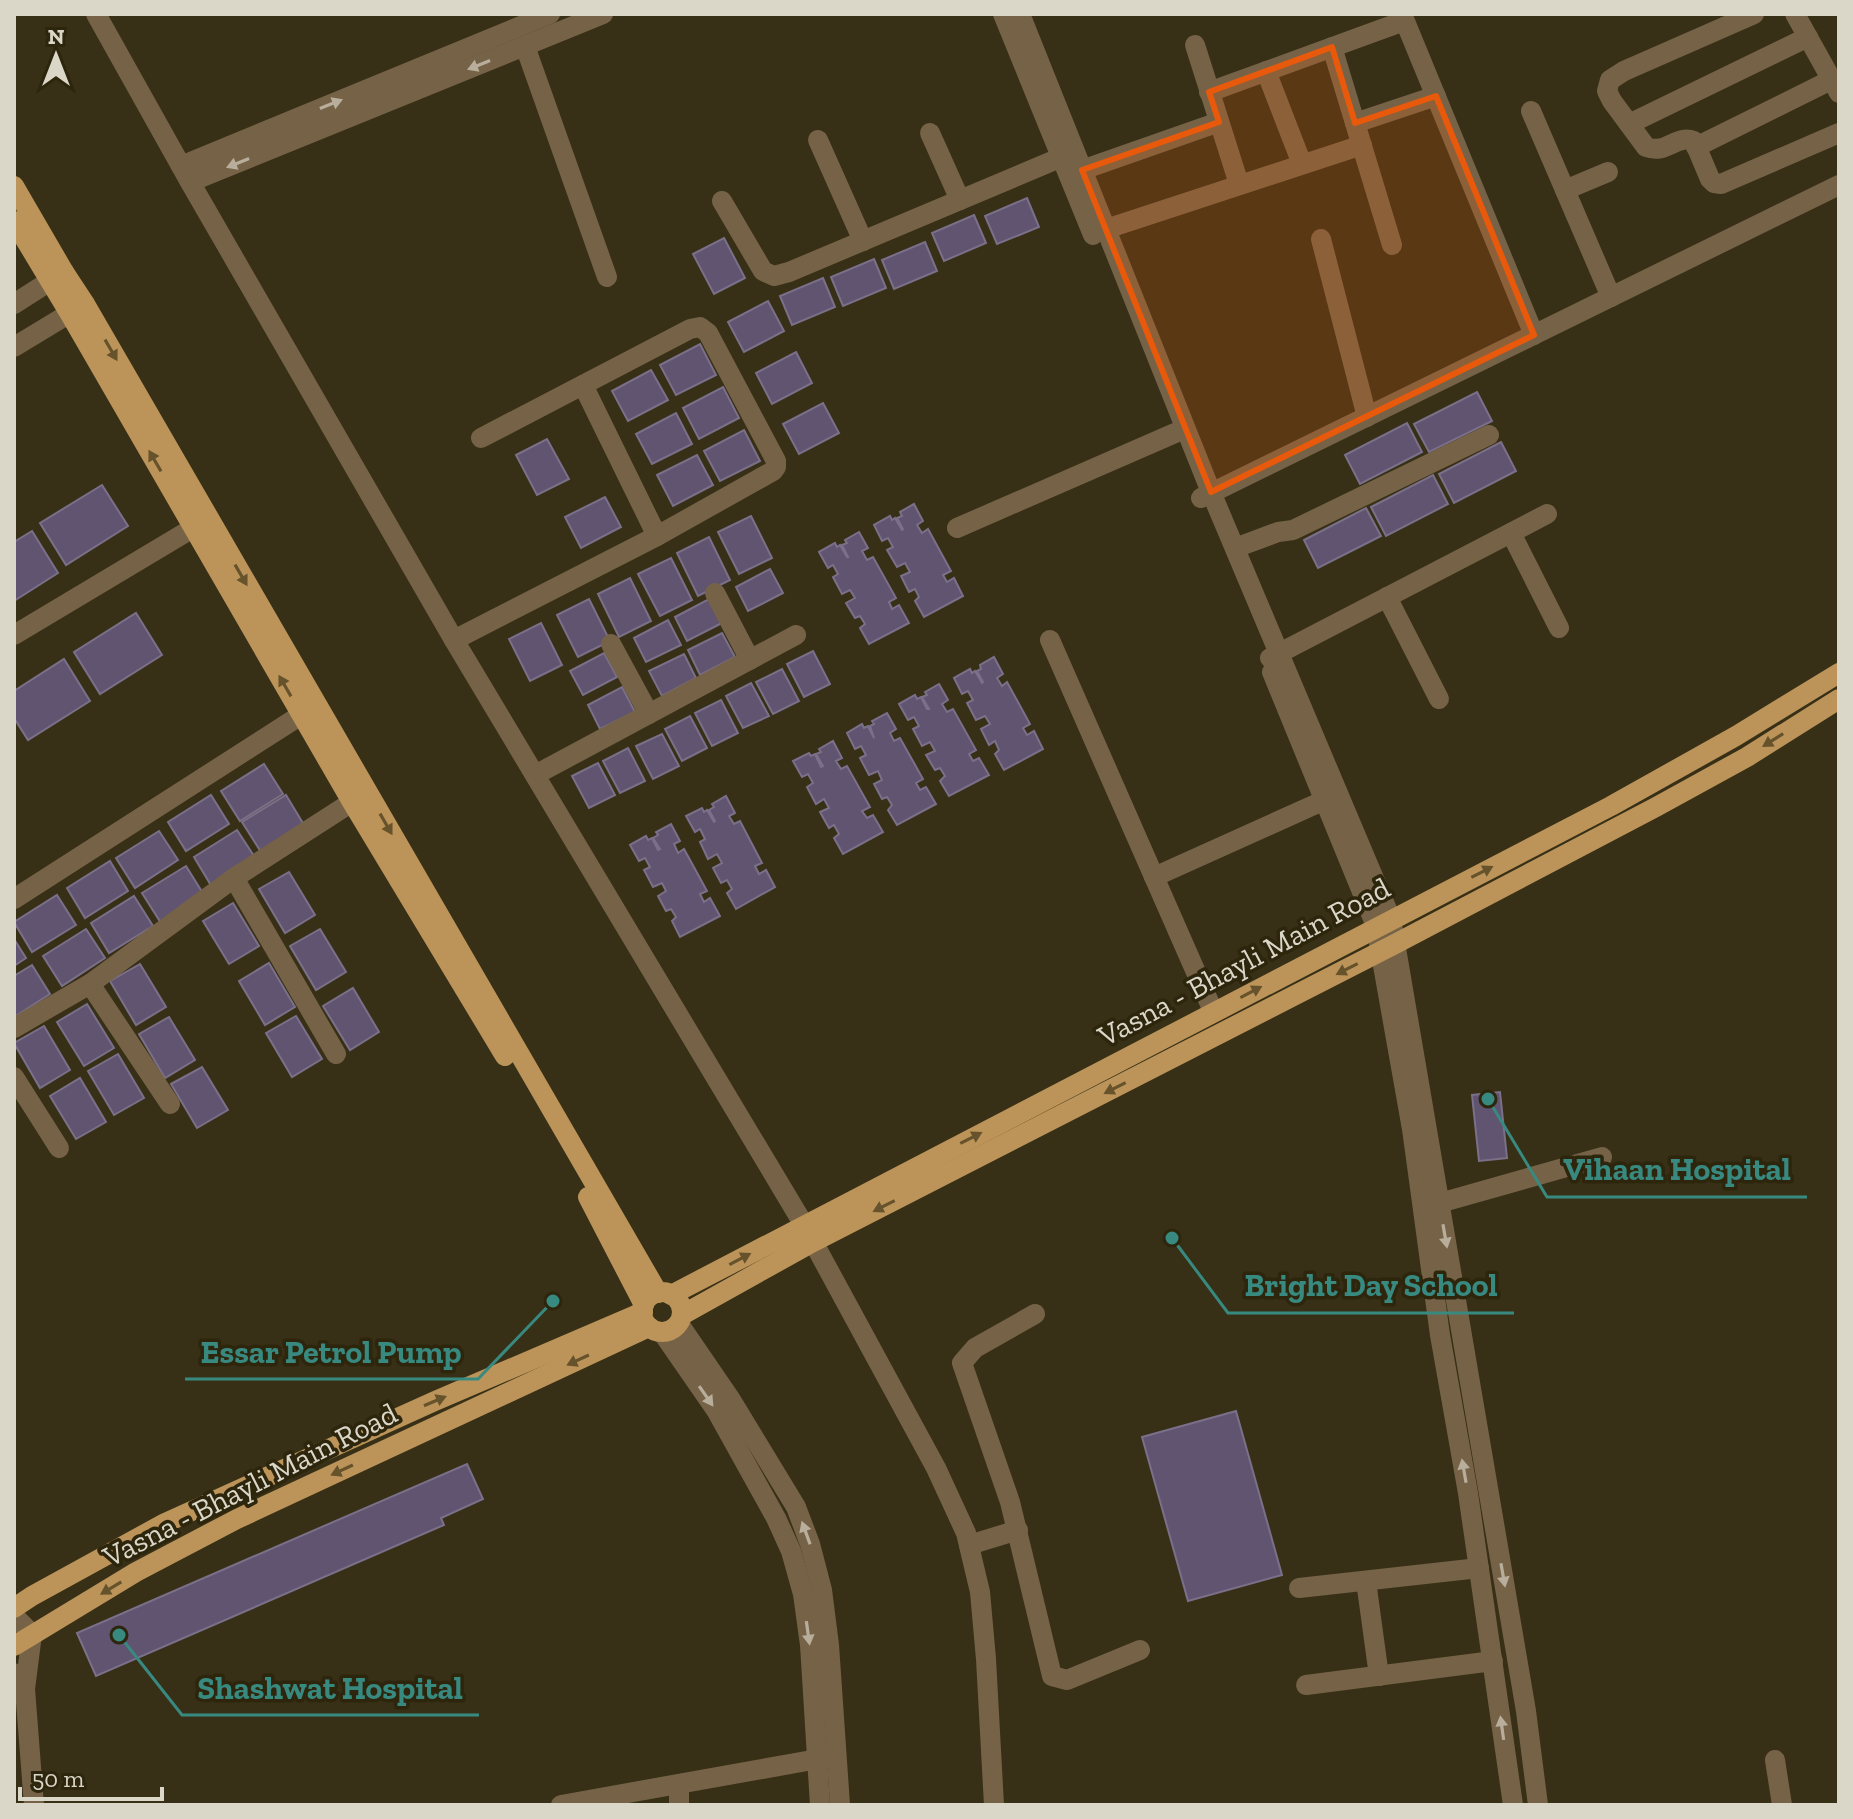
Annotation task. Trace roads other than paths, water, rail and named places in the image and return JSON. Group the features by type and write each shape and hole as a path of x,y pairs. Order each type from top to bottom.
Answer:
{"main road":[{"path":"14,186 56,277"},
{"path":"14,221 77,309 574,1170 661,1313"},
{"path":"77,309 193,528 301,715 360,798"},
{"name":"Vasna - Bhayli Main Road","path":"14,1646 136,1572 237,1519 661,1313 1213,1011 1611,806 1736,736 1839,673"},
{"name":"Vasna - Bhayli Main Road","path":"809,1234 1388,948 1747,757 1839,699"},
{"name":"Vasna - Bhayli Main Road","path":"14,1608 165,1523 435,1401 661,1313"}],"street":[{"path":"96,14 454,640 809,1234 936,1468 966,1533 980,1592 994,1805"},
{"path":"186,174 550,14"},
{"path":"186,174 603,14"},
{"path":"1003,14 1175,433 1237,554 1325,800 1384,922"},
{"path":"1020,14 1106,229 1206,495 1384,922 1431,1206 1525,1700 1538,1805"},
{"path":"1754,14 1624,71 1610,80 1607,91 1612,101 1646,147 1655,150 1665,148 1683,138 1694,141 1710,179 1721,184 1839,133"},
{"path":"1696,147 1835,86 1795,14"},
{"path":"1209,92 1403,17 1534,335"},
{"path":"1629,124 1808,37"},
{"path":"1195,45 1239,184"},
{"path":"525,46 607,277"},
{"path":"1332,47 1392,245"},
{"path":"1266,71 1302,164"},
{"path":"1355,123 1436,96"},
{"path":"1531,111 1611,297"},
{"path":"1082,170 1219,122"},
{"path":"930,133 960,200"},
{"path":"818,140 863,241"},
{"path":"1106,229 1362,145"},
{"path":"722,201 763,271 774,276 1062,157"},
{"path":"1565,190 1608,172"},
{"path":"1206,495 1839,185"},
{"path":"1321,239 1367,417"},
{"path":"14,304 56,277"},
{"path":"14,347 77,309"},
{"path":"454,640 657,536 776,467 776,461 708,333 700,327 690,329 481,438"},
{"path":"583,385 657,536"},
{"path":"957,528 1175,433"},
{"path":"1237,554 1489,435"},
{"path":"1273,656 1547,514"},
{"path":"14,635 193,528"},
{"path":"1511,533 1559,628"},
{"path":"715,593 750,660"},
{"path":"1387,597 1439,699"},
{"path":"535,775 796,635"},
{"path":"1050,640 1213,1011"},
{"path":"611,644 649,714"},
{"path":"14,899 301,715"},
{"path":"14,1028 90,984 234,878 360,798"},
{"path":"1154,877 1325,800"},
{"path":"234,878 336,1054"},
{"path":"90,984 170,1104"},
{"path":"14,1077 59,1148"},
{"path":"1431,1206 1602,1157"},
{"path":"1431,1206 1440,1335 1468,1493 1513,1805"},
{"path":"661,1313 731,1400 796,1507 810,1544 822,1590 829,1645 828,1757 820,1805"},
{"path":"1035,1314 975,1348 962,1363 1010,1502 1052,1676 1067,1680 1140,1650"},
{"path":"969,1545 1018,1530"},
{"path":"1299,1588 1479,1568"},
{"path":"1366,1581 1379,1676"},
{"path":"14,1616 32,1634 19,1681 34,1805"},
{"path":"1306,1685 1493,1661"},
{"path":"561,1805 828,1757"},
{"path":"828,1757 840,1805"},
{"path":"1775,1760 1782,1805"},
{"path":"679,1784 679,1805"}],"place":[{"name":"Vihaan Hospital","path":"1488,1099"},
{"name":"Bright Day School","path":"1172,1238"},
{"name":"Essar Petrol Pump","path":"553,1301"},
{"name":"Shashwat Hospital","path":"119,1635"}]}
